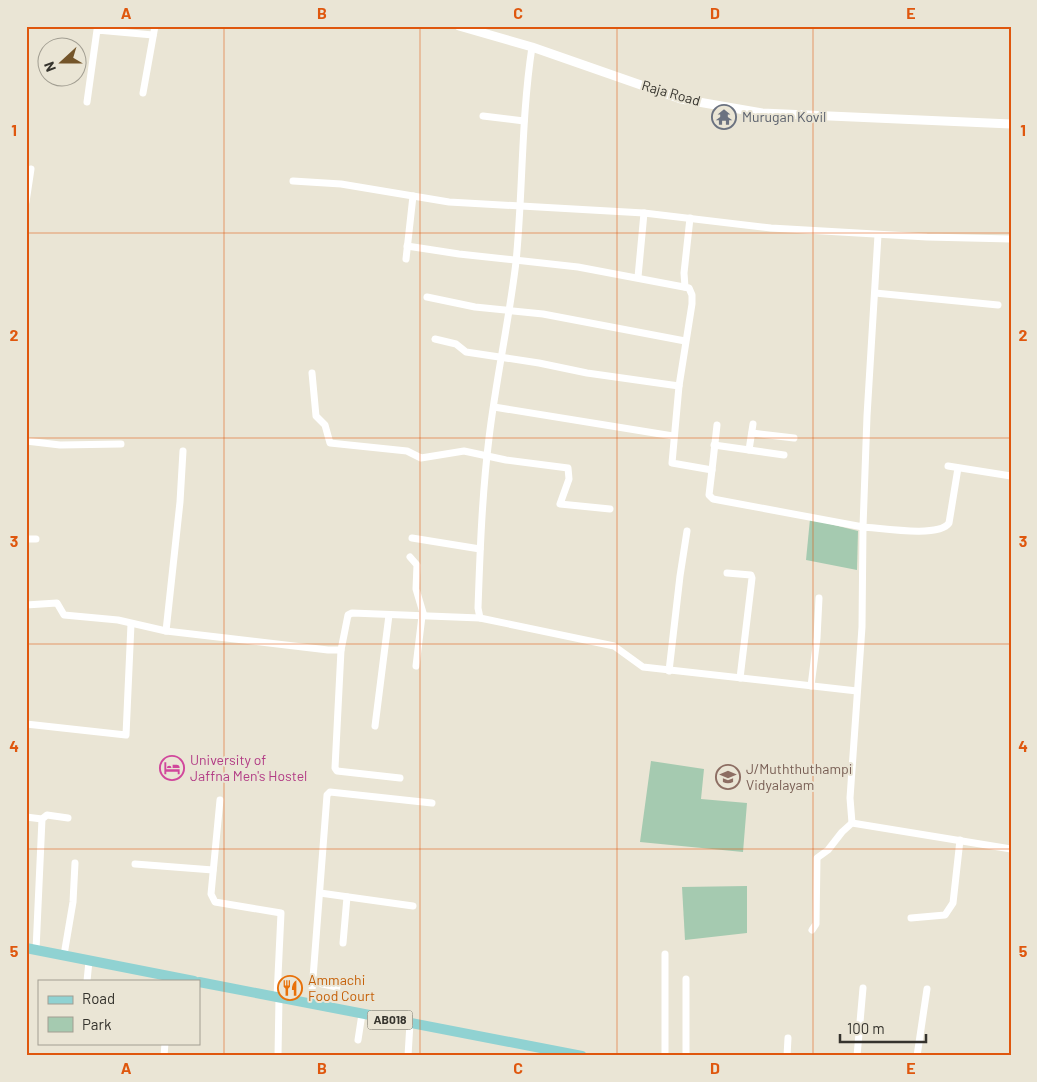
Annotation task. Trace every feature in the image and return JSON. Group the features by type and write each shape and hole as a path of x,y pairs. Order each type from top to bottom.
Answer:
{"main road":[{"path":"31,949 186,980"},
{"name":"AB018","path":"200,982 582,1056"}],"street":[{"path":"143,93 155,26"},
{"name":"Raja Road","path":"459,26 532,47 680,99 762,113 1011,124"},
{"path":"87,102 97,30 153,35"},
{"path":"480,618 478,608 480,549 487,456 503,358 516,259 524,121 532,47"},
{"path":"483,116 524,121"},
{"path":"26,202 31,169"},
{"path":"293,181 341,184 449,202 644,214 771,228 878,235 1011,239"},
{"path":"406,258 413,196"},
{"path":"638,277 644,214"},
{"path":"685,287 684,273 690,218"},
{"path":"812,930 816,924 817,858 828,850 852,823 851,789 862,627 867,416 878,235"},
{"path":"407,246 516,259 638,277 689,288 692,295 673,436 672,462 712,470"},
{"path":"875,293 998,305"},
{"path":"427,297 475,307 510,309 594,323 685,341"},
{"path":"435,339 456,344 466,352 679,386"},
{"path":"312,373 316,416 325,426 330,443 407,451 421,458 457,451 568,468 568,479 560,504 610,510"},
{"path":"494,407 673,436"},
{"path":"749,450 753,424"},
{"path":"717,425 710,495 713,499 863,527 930,531 945,528 949,523 958,468"},
{"path":"752,433 794,438"},
{"path":"26,441 60,445 121,444"},
{"path":"714,445 784,454"},
{"path":"166,631 180,502 182,451"},
{"path":"948,466 1011,476"},
{"path":"669,671 687,531"},
{"path":"412,538 480,549"},
{"path":"26,539 36,539"},
{"path":"410,557 416,565 416,589 423,616 416,666"},
{"path":"728,573 751,575 752,578 740,678"},
{"path":"811,686 817,638 819,598"},
{"path":"26,605 57,603 64,615 118,620 166,631 341,650"},
{"path":"400,778 338,771 335,768 341,650 350,614 480,618 614,646 643,667 857,691"},
{"path":"375,726 389,615"},
{"path":"26,724 126,735 131,624"},
{"path":"311,1004 327,795 330,792 432,803"},
{"path":"220,800 211,894 215,902 282,912 278,997 278,1056"},
{"path":"31,949 42,819 43,816 47,815 68,818"},
{"path":"26,817 42,819"},
{"path":"852,823 1011,849"},
{"path":"911,918 945,914 953,903 960,840"},
{"path":"64,955 73,902 76,862"},
{"path":"135,864 213,870"},
{"path":"320,893 412,906"},
{"path":"343,943 346,897"},
{"path":"665,954 665,1056"},
{"path":"87,980 89,961"},
{"path":"686,979 686,1056"},
{"path":"313,982 337,987"},
{"path":"857,1056 863,988"},
{"path":"917,1056 927,989"},
{"path":"358,1040 362,1014"},
{"path":"408,1056 410,1023"},
{"path":"786,1056 788,1038"}],"green space":[{"path":"810,519 858,531 857,570 806,560"},
{"path":"651,761 704,769 701,799 747,803 743,852 640,842"},
{"path":"747,886 747,933 685,940 682,887"}],"place":[{"name":"Murugan Kovil","path":"724,117"},
{"name":"University of Jaffna Men's Hostel","path":"172,768"},
{"name":"J/Muththuthampi Vidyalayam","path":"728,777"},
{"name":"Ammachi Food Court","path":"290,988"}]}
